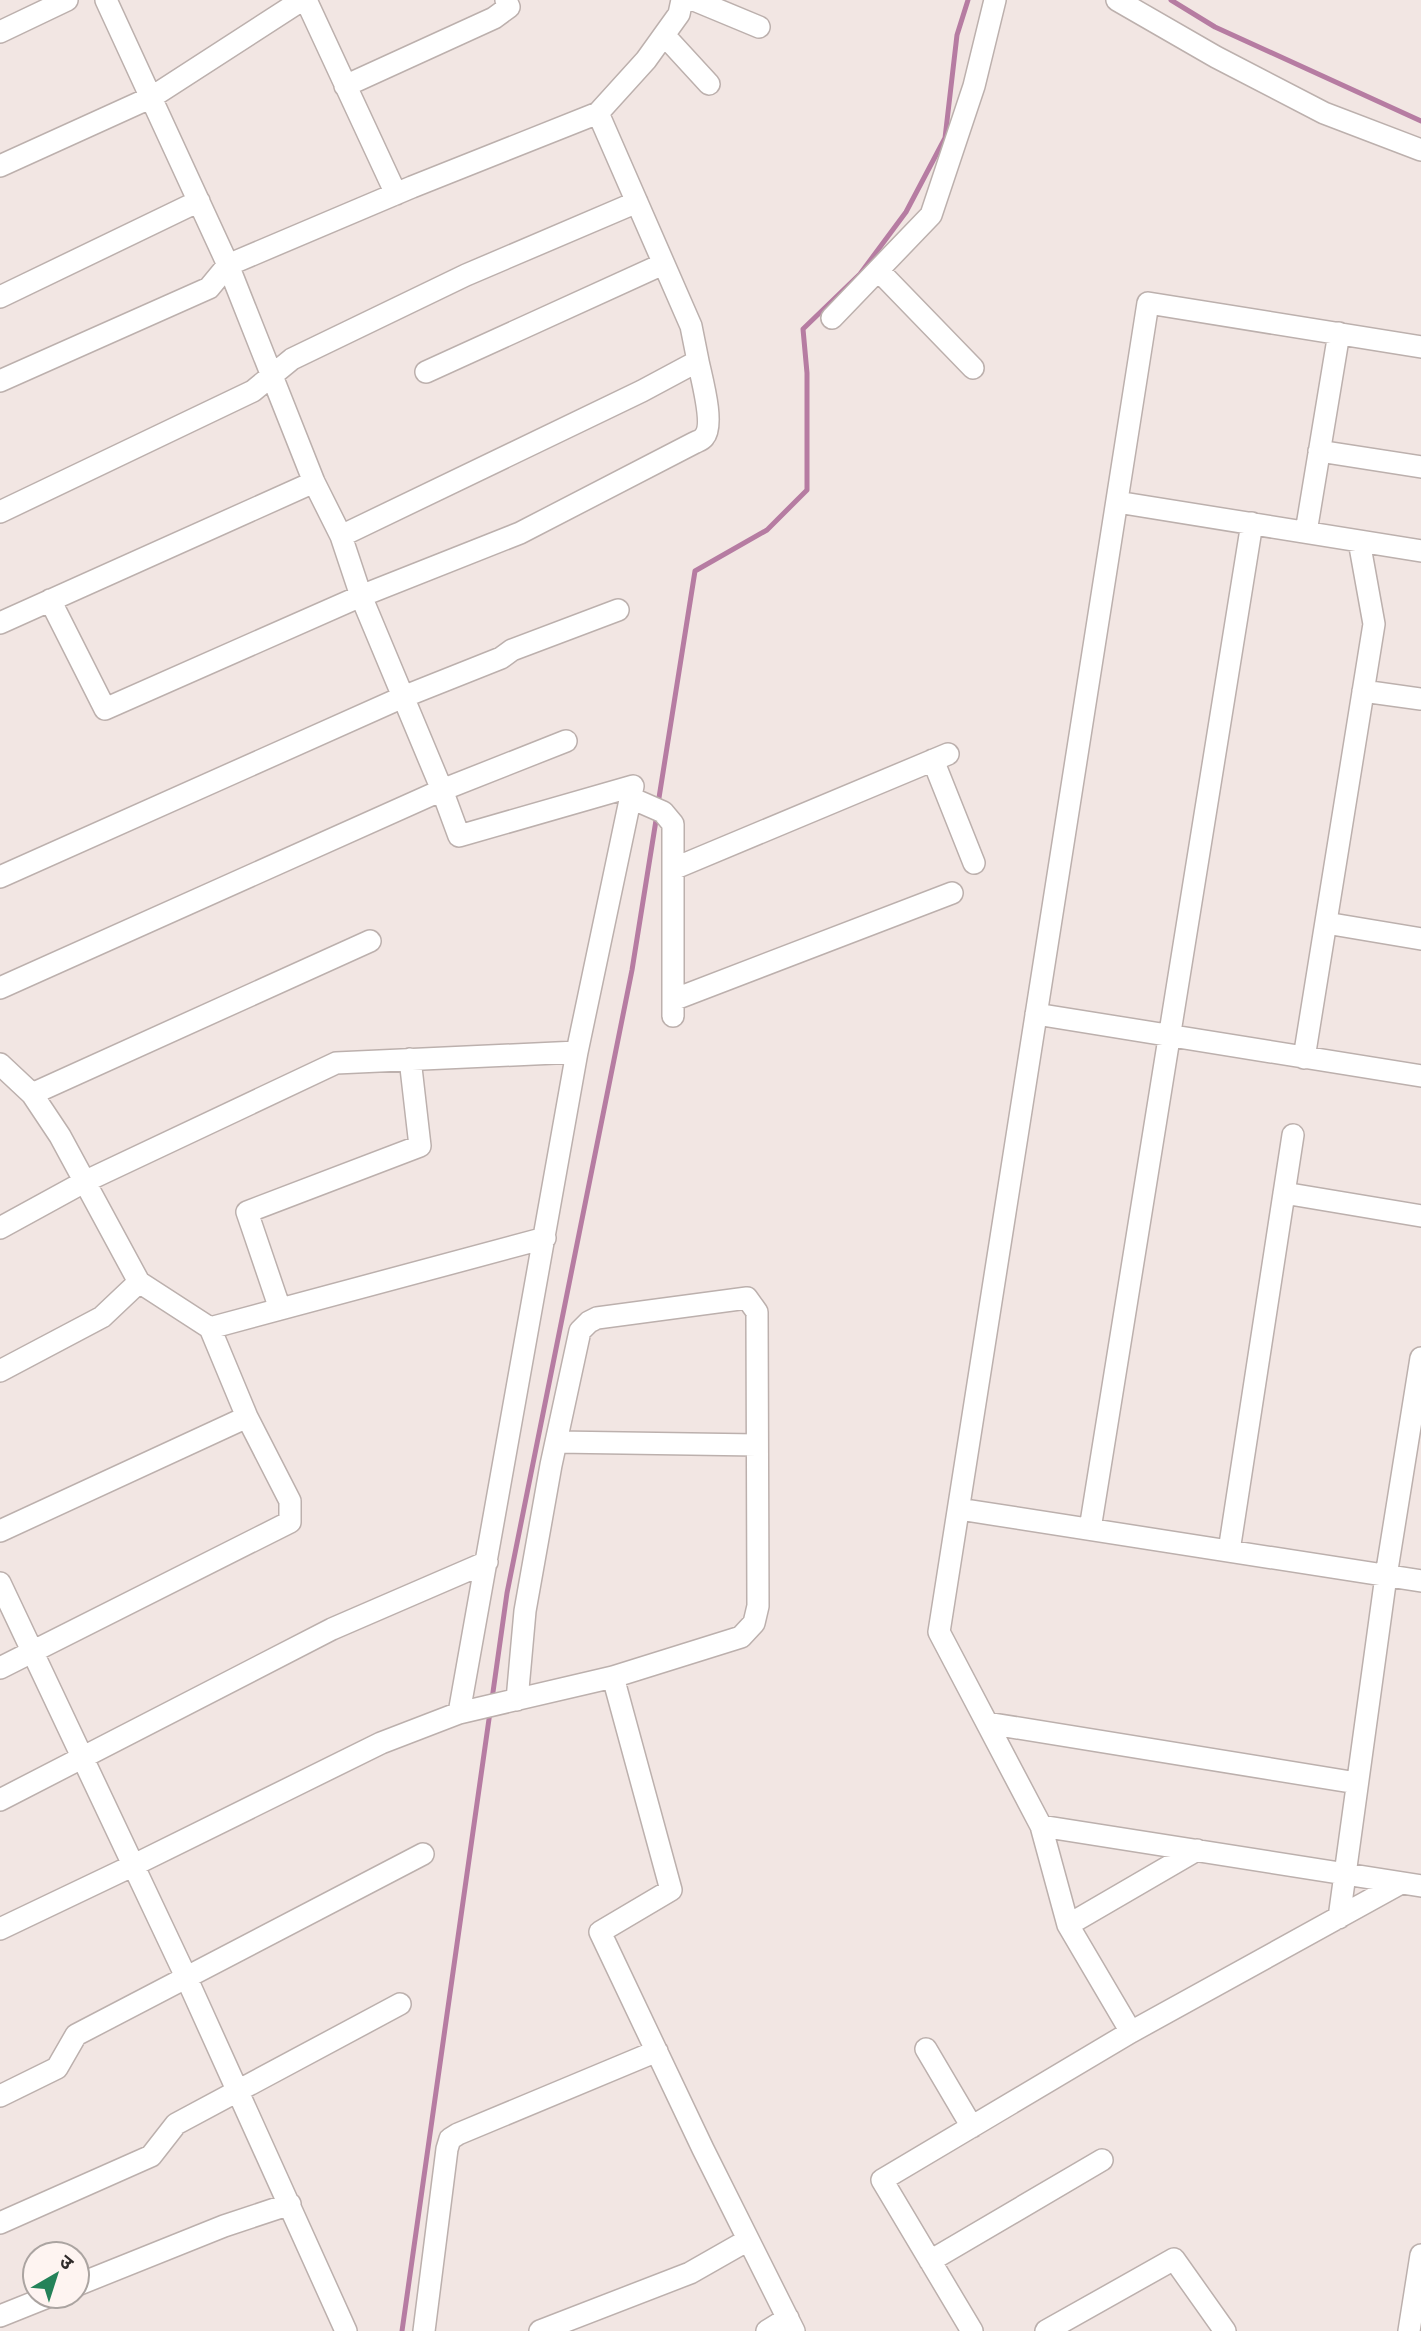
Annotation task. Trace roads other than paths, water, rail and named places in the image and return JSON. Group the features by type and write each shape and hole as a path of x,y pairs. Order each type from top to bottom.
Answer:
{"street":[{"path":"0,32 66,0"},
{"path":"106,0 228,265 314,482 341,536 361,596 459,836 634,786 577,1052 486,1562 469,1711"},
{"path":"0,166 151,96 304,0 396,194"},
{"path":"345,86 494,18 509,7 506,0"},
{"path":"0,381 209,288 228,265 598,113 646,60 679,14 682,0"},
{"path":"694,0 759,27"},
{"path":"832,318 931,215 974,86 995,0"},
{"path":"1117,0 1216,57 1324,113 1421,150"},
{"path":"664,35 709,83"},
{"path":"50,600 105,709 361,596 520,533 704,437 708,430 708,413 691,326 598,113"},
{"path":"0,297 199,201"},
{"path":"0,512 253,391 292,359 441,287 637,202"},
{"path":"426,372 663,264"},
{"path":"878,270 973,368"},
{"path":"1131,2032 1069,1925 1041,1826 939,1632 1149,303 1421,347"},
{"path":"1306,532 1339,333"},
{"path":"341,536 642,391 698,361"},
{"path":"1320,451 1421,467"},
{"path":"0,623 314,482"},
{"path":"1117,502 1421,551"},
{"path":"1090,1529 1252,523"},
{"path":"1304,1058 1374,624 1359,541"},
{"path":"0,877 403,697 501,658 512,650 618,610"},
{"path":"1363,691 1421,699"},
{"path":"0,988 442,790 566,741"},
{"path":"673,869 941,757 974,863"},
{"path":"631,798 663,812 673,824 673,1008 951,892"},
{"path":"1326,923 1421,939"},
{"path":"32,1094 370,942"},
{"path":"1036,1014 1421,1076"},
{"path":"0,1228 84,1182 336,1063 577,1052"},
{"path":"280,1309 247,1212 421,1146 410,1059"},
{"path":"0,1064 32,1094 60,1136 139,1282 210,1328 247,1417 290,1501 290,1522 0,1668"},
{"path":"1229,1551 1293,1135"},
{"path":"1284,1193 1421,1216"},
{"path":"210,1328 545,1238"},
{"path":"0,1371 102,1317 139,1282"},
{"path":"0,1928 381,1743 469,1711 613,1677 741,1637 754,1623 758,1606 757,1312 747,1298 597,1318 580,1331 557,1441 510,1701"},
{"path":"1339,1918 1421,1358"},
{"path":"0,1531 247,1417"},
{"path":"557,1441 757,1445"},
{"path":"958,1509 1421,1581"},
{"path":"0,1800 332,1629 486,1562"},
{"path":"0,1583 187,1979 346,2331"},
{"path":"613,1677 671,1890 600,1932 791,2325 767,2331"},
{"path":"987,1723 1357,1783"},
{"path":"1041,1826 1411,1885"},
{"path":"1069,1925 1197,1850"},
{"path":"0,2096 57,2068 76,2035 423,1854"},
{"path":"972,2331 882,2180 1131,2032 1339,1918 1411,1885"},
{"path":"0,2222 151,2155 176,2124 400,2004"},
{"path":"926,2049 972,2127"},
{"path":"425,2331 450,2139 657,2051"},
{"path":"930,2260 1102,2160"},
{"path":"91,2279 224,2226 290,2204"},
{"path":"540,2331 690,2273 748,2240"},
{"path":"1409,2331 1421,2255"},
{"path":"1046,2331 1174,2259 1225,2331"},
{"path":"0,2316 21,2308"}],"waterway":[{"path":"658,804 695,571 767,530 807,490 807,373 803,329 860,274 906,212 945,138 957,35 968,0"},
{"path":"1171,0 1215,27 1421,121"},
{"path":"492,1699 507,1593 632,970 657,814"},
{"path":"402,2331 490,1712"}]}
